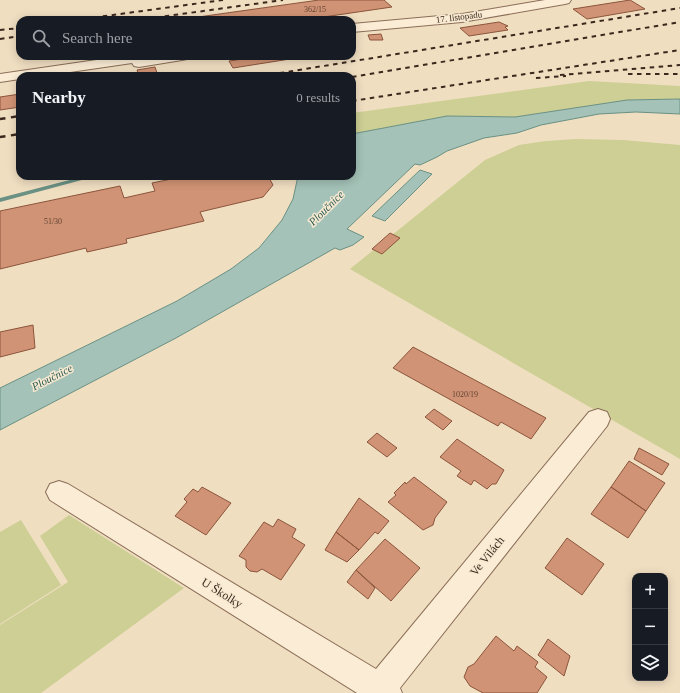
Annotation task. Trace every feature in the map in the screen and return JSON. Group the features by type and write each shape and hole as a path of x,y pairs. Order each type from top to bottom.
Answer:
{"street":[{"name":"17. listopadu","path":"356,28 462,18 509,5 565,0"},
{"path":"41,72 124,60"},
{"path":"90,72 159,60"},
{"path":"0,78 16,76"},
{"path":"0,88 16,85"},
{"name":"Ve Vilách","path":"380,692 598,419"},
{"name":"U Školky","path":"59,492 380,692"}],"green space":[{"path":"589,81 680,86 680,99 627,100 515,117 447,116 356,133 356,112"},
{"path":"576,139 623,140 680,145 680,459 350,269 485,160 519,145"},
{"path":"69,515 184,588 41,693 0,693 0,625 68,582 40,536"},
{"path":"21,520 61,585 0,624 0,532"}],"water":[{"name":"Ploučnice","path":"680,99 680,114 636,112 599,114 541,125 517,133 484,138 447,151 420,165 415,164 347,229 364,237 353,245 340,250 335,248 176,338 0,430 0,388 177,301 231,269 259,248 282,220 293,199 297,180 356,180 356,133 447,116 515,117 627,100"},
{"path":"420,170 432,174 385,221 372,216"}],"building":[{"path":"319,0 384,0 392,7 330,16 205,16"},
{"path":"630,0 645,9 587,19 573,9"},
{"path":"499,22 508,26 505,27 508,30 469,36 460,28"},
{"path":"381,34 383,40 370,40 368,35"},
{"path":"236,60 284,60 233,68 229,61"},
{"path":"155,67 157,72 138,72 137,70"},
{"path":"16,95 16,108 0,110 0,97"},
{"path":"167,180 270,180 273,185 263,197 200,212 204,221 126,239 127,243 87,252 86,248 0,269 0,211 120,186 124,198 155,191 152,183"},
{"path":"390,233 400,238 382,254 372,249"},
{"path":"33,325 35,348 0,357 0,332"},
{"path":"413,347 546,418 531,439 501,422 498,426 393,368"},
{"path":"434,409 452,421 443,430 425,417"},
{"path":"377,433 397,448 387,457 367,442"},
{"path":"457,439 504,470 496,484 492,484 487,489 474,480 471,485 457,476 461,471 440,457"},
{"path":"639,448 669,464 662,475 634,459"},
{"path":"629,461 665,483 646,511 611,487"},
{"path":"414,477 447,502 435,518 433,525 423,530 388,502 396,495 394,493 405,482 406,484"},
{"path":"202,487 231,503 206,535 175,516 187,502 184,499 193,489 198,492"},
{"path":"611,487 646,511 628,538 591,514"},
{"path":"359,498 389,521 378,534 375,532 359,550 336,532"},
{"path":"278,519 296,529 292,537 305,545 281,580 262,569 257,572 250,571 246,567 246,560 239,556 264,522 273,527"},
{"path":"336,532 359,550 347,562 325,550"},
{"path":"567,538 604,564 582,595 545,568"},
{"path":"385,539 420,568 391,601 356,570"},
{"path":"356,570 375,588 368,599 347,582"},
{"path":"496,636 514,651 517,646 538,662 535,667 547,677 537,693 483,693 470,686 464,677 468,667 474,664"},
{"path":"548,639 570,656 564,676 538,655"}],"waterway":[{"path":"0,200 76,180"}],"railway":[{"path":"105,16 223,0"},
{"path":"167,16 283,0"},
{"path":"287,72 680,8"},
{"path":"356,76 680,22"},
{"path":"0,30 16,28"},
{"path":"0,39 16,37"},
{"path":"356,100 680,50"},
{"path":"560,75 680,65"},
{"path":"628,74 680,74"},
{"path":"536,78 566,76"},
{"path":"0,119 16,117"},
{"path":"0,137 16,135"}]}
